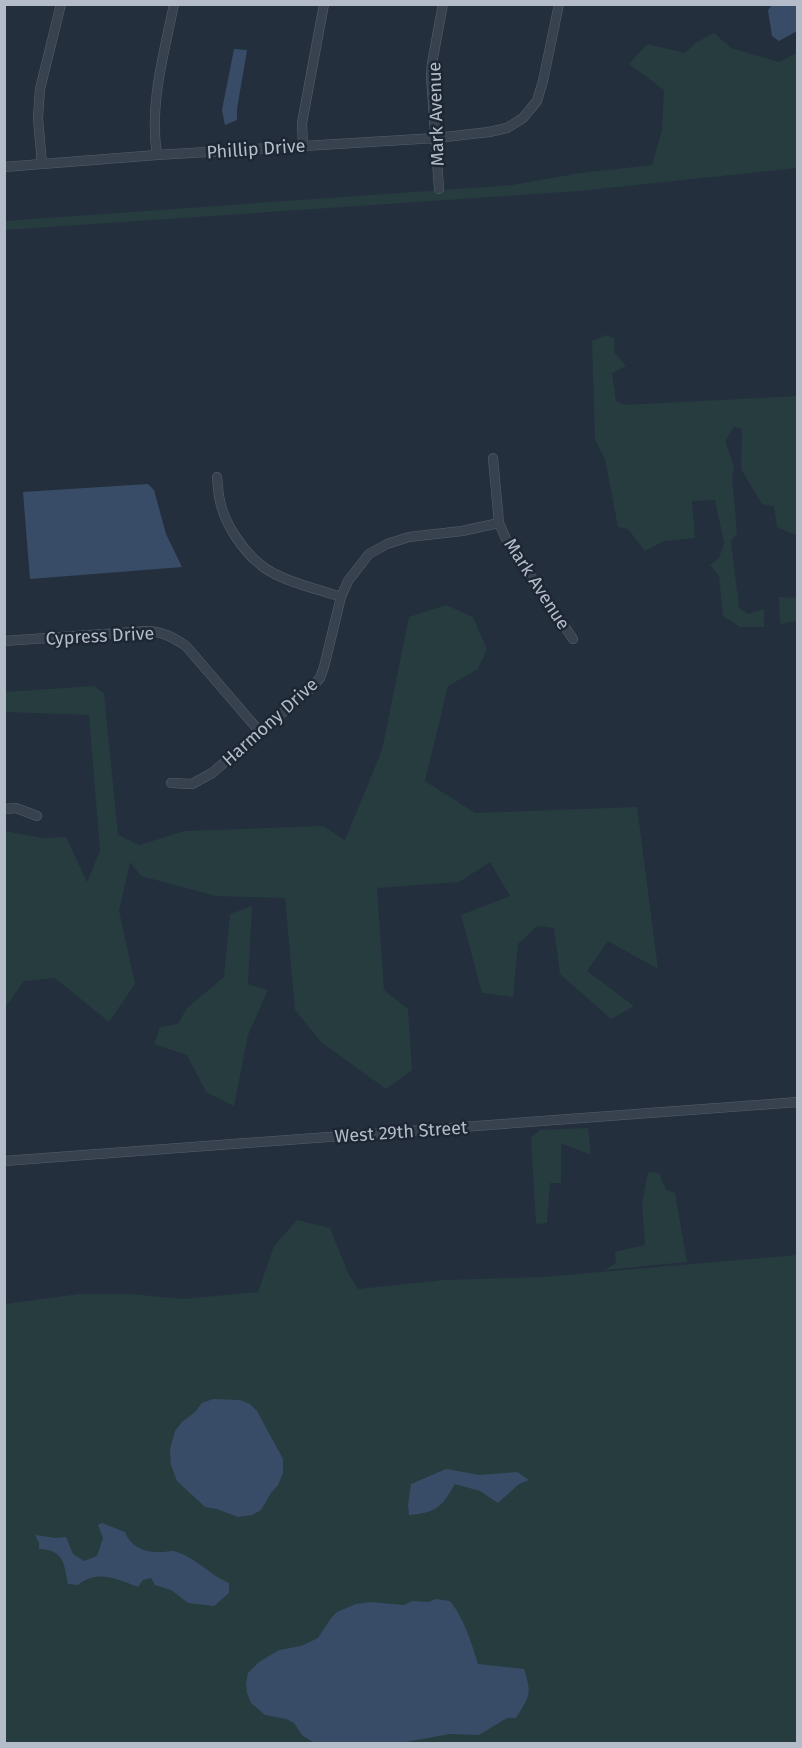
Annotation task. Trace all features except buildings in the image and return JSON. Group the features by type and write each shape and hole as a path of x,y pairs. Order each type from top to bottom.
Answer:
{"street":[{"path":"42,164 38,118 40,89 61,4"},
{"path":"157,155 154,135 155,100 174,4"},
{"path":"303,145 302,123 324,4"},
{"name":"Mark Avenue","path":"439,189 431,76 443,4"},
{"name":"Phillip Drive","path":"4,167 303,145 436,138 507,128 523,118 537,101 559,4"},
{"name":"Mark Avenue","path":"493,458 499,523 507,541 573,639"},
{"path":"217,477 220,502 228,525 242,545 263,567 287,579 340,597"},
{"name":"Harmony Drive","path":"171,783 192,784 212,773 320,678 328,656 340,597 360,564 369,554 387,544 409,537 462,531 499,523"},
{"name":"Cypress Drive","path":"4,641 159,632 173,637 186,646 260,732"},
{"path":"4,808 16,807 37,816"},
{"name":"West 29th Street","path":"4,1161 798,1102"}],"green space":[{"path":"714,33 731,48 779,62 797,53 797,168 579,191 5,230 5,221 512,185 580,173 652,165 662,130 664,90 629,64 647,44 685,53 695,43"},
{"path":"606,335 615,339 614,352 626,366 612,373 616,401 624,405 797,396 797,534 777,527 774,506 762,504 741,469 742,429 734,427 725,441 734,466 732,476 737,533 731,541 739,608 748,614 764,609 764,627 740,627 723,616 719,576 710,565 719,558 724,543 715,500 692,501 695,538 664,541 645,551 628,529 618,527 605,459 595,440 592,341"},
{"path":"779,597 797,598 797,621 780,624"},
{"path":"446,605 473,617 487,649 478,669 448,686 425,781 475,813 637,807 658,969 608,941 587,971 634,1006 611,1019 560,974 554,928 537,926 518,944 513,997 482,993 461,915 510,896 490,862 459,882 377,888 384,990 408,1009 412,1070 386,1089 322,1043 295,1010 285,898 216,896 141,876 130,862 119,911 135,984 109,1022 55,978 24,981 5,1008 5,831 42,838 66,837 87,882 100,851 89,715 5,712 5,692 94,686 104,693 118,835 139,845 185,831 323,826 345,840 382,750 409,617"},
{"path":"252,906 248,984 268,990 248,1035 234,1106 206,1092 187,1055 154,1044 160,1027 178,1024 187,1008 224,977 230,914"},
{"path":"588,1128 591,1155 561,1143 561,1183 550,1183 547,1223 536,1224 531,1138 540,1130"},
{"path":"648,1172 659,1173 666,1190 675,1193 687,1262 604,1270 616,1263 615,1252 645,1245 642,1203"},
{"path":"297,1220 330,1228 348,1273 358,1289 444,1280 543,1277 797,1255 797,1743 5,1744 5,1304 80,1294 130,1294 182,1299 258,1292 274,1246"}],"water":[{"path":"772,5 797,5 797,31 779,41 772,36 768,10"},
{"path":"234,49 247,50 237,120 225,125 222,110"},
{"path":"148,484 154,490 166,534 182,567 30,579 23,492"},
{"path":"213,1399 240,1400 250,1404 257,1411 283,1459 283,1473 278,1485 261,1510 252,1515 238,1517 205,1507 177,1481 171,1465 170,1449 175,1431 202,1403"},
{"path":"446,1469 480,1475 517,1472 529,1480 519,1484 498,1503 480,1491 455,1484 437,1507 426,1513 409,1515 411,1484"},
{"path":"102,1523 125,1532 135,1546 145,1550 175,1551 190,1558 229,1583 229,1593 214,1606 188,1603 171,1590 155,1585 151,1578 143,1580 138,1587 100,1576 92,1577 78,1585 68,1584 61,1559 54,1552 39,1549 35,1535 66,1537 73,1554 84,1561 97,1556 103,1538 98,1525"},
{"path":"436,1599 450,1601 455,1608 467,1631 478,1664 524,1669 529,1690 516,1718 507,1718 479,1735 450,1734 394,1744 314,1743 302,1735 294,1723 265,1715 251,1703 246,1683 248,1673 259,1662 279,1650 301,1646 318,1638 337,1612 356,1604 370,1602 404,1605 412,1601 428,1602"}]}
